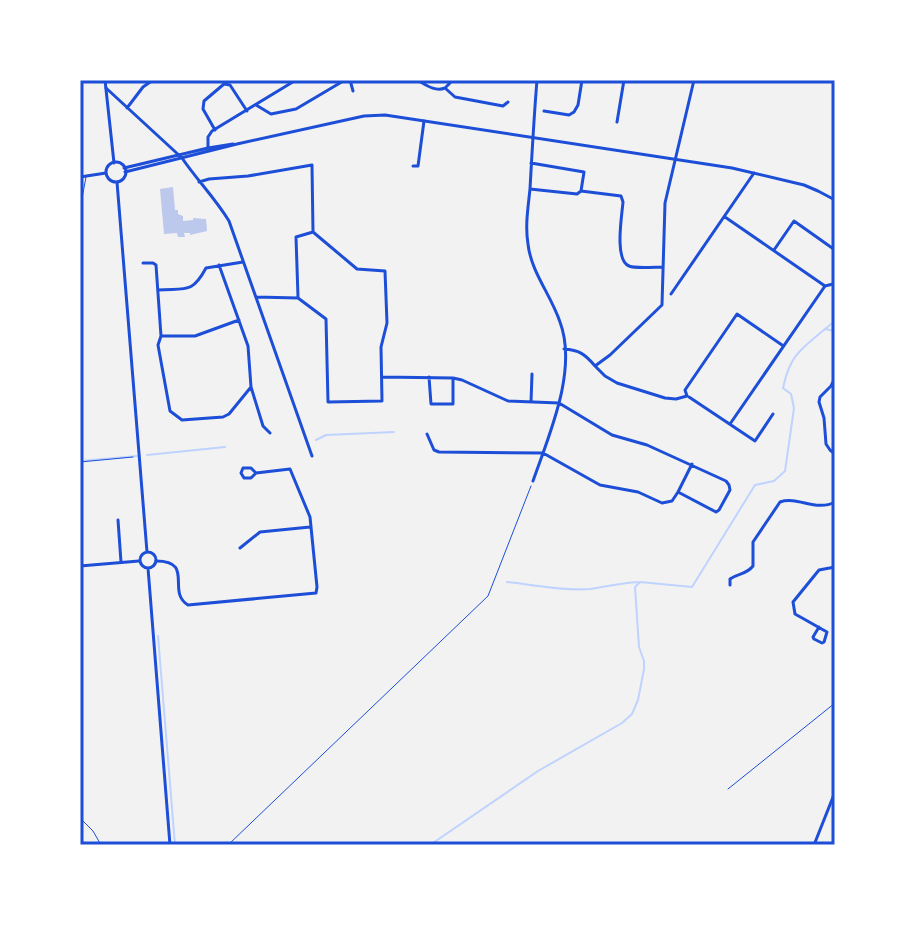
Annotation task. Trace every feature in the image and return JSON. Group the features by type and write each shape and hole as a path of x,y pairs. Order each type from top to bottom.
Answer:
{"street":[{"path":"105,80 114,163"},
{"path":"127,108 143,87 153,80"},
{"path":"209,150 208,137 215,130 296,80"},
{"path":"256,105 271,114 296,109 348,80 353,91"},
{"path":"417,80 439,90 445,88 450,80"},
{"path":"533,481 565,380 561,325 531,262 526,229 537,80"},
{"path":"544,111 569,115 574,112 582,80"},
{"path":"617,122 624,80"},
{"path":"595,366 662,305 663,215 694,80"},
{"path":"215,130 203,109 204,101 224,84 230,85 247,111"},
{"path":"106,88 181,156 229,221 312,456"},
{"path":"445,88 455,97 503,106 508,102"},
{"path":"125,170 372,115 754,173 804,185 835,200"},
{"path":"413,166 418,166 424,121"},
{"path":"114,163 125,170 123,178 117,182 110,180 106,173 114,163"},
{"path":"531,163 584,172 581,191"},
{"path":"199,182 312,165 313,232 357,269 385,271 387,323 381,347 382,401 328,402 326,319 298,298 256,297"},
{"path":"80,177 106,173"},
{"path":"671,294 754,173"},
{"path":"117,182 147,552"},
{"path":"530,189 621,196 620,245 625,262 630,267 663,267"},
{"path":"725,217 825,286"},
{"path":"774,250 794,221 835,250"},
{"path":"298,298 296,237 313,232"},
{"path":"158,290 192,287 206,268 244,262"},
{"path":"143,263 156,265 161,336 158,345 170,411 182,420 223,417 251,387"},
{"path":"219,265 248,346 251,387 263,426 270,433"},
{"path":"730,424 825,286 833,284 835,280"},
{"path":"773,414 755,441 687,396 685,390 737,314 783,346"},
{"path":"161,336 195,336 239,320"},
{"path":"564,349 584,354 605,376 617,383 659,396 676,399 687,396"},
{"path":"531,402 532,374"},
{"path":"382,377 453,378 508,401 559,403 612,435 647,445 726,481 730,490 716,512 678,492"},
{"path":"429,377 431,404 453,404 453,378"},
{"path":"835,378 819,402 826,444 835,454"},
{"path":"427,434 434,450 439,452 543,453 600,485 638,492 662,503 672,501 692,464"},
{"path":"156,561 176,567 180,597 188,605 316,593 310,517 290,469 256,473"},
{"path":"730,585 730,579 746,574 753,566 753,542 780,502 787,500 815,506 835,502"},
{"path":"118,520 121,562"},
{"path":"240,548 260,532 311,526"},
{"path":"147,552 155,555 156,561 148,568 139,561 141,555 147,552"},
{"path":"80,566 139,561"},
{"path":"819,627 795,614 793,602 819,570 835,567"},
{"path":"148,568 170,845"},
{"path":"814,845 835,792"}],"lane":[{"path":"80,209 86,177"}],"path":[{"path":"80,462 140,457"},
{"path":"228,845 488,596 533,481"},
{"path":"728,789 835,703"},
{"path":"80,818 101,845"}],"building":[{"path":"173,187 175,210 183,216 183,221 206,219 207,231 190,235 184,233 185,237 178,237 177,233 164,234 160,189"}],"waterway":[{"path":"825,329 835,321"},
{"path":"430,845 538,771 622,723 632,714 644,669 639,647 635,587 640,582 692,587 755,485 774,481 785,471 794,408 791,394 783,388 789,368 803,348 825,329 835,331"},
{"path":"316,440 326,435 394,432"},
{"path":"147,455 225,447"},
{"path":"80,461 137,456"},
{"path":"507,582 580,589 640,582"},
{"path":"158,636 175,845"}]}
